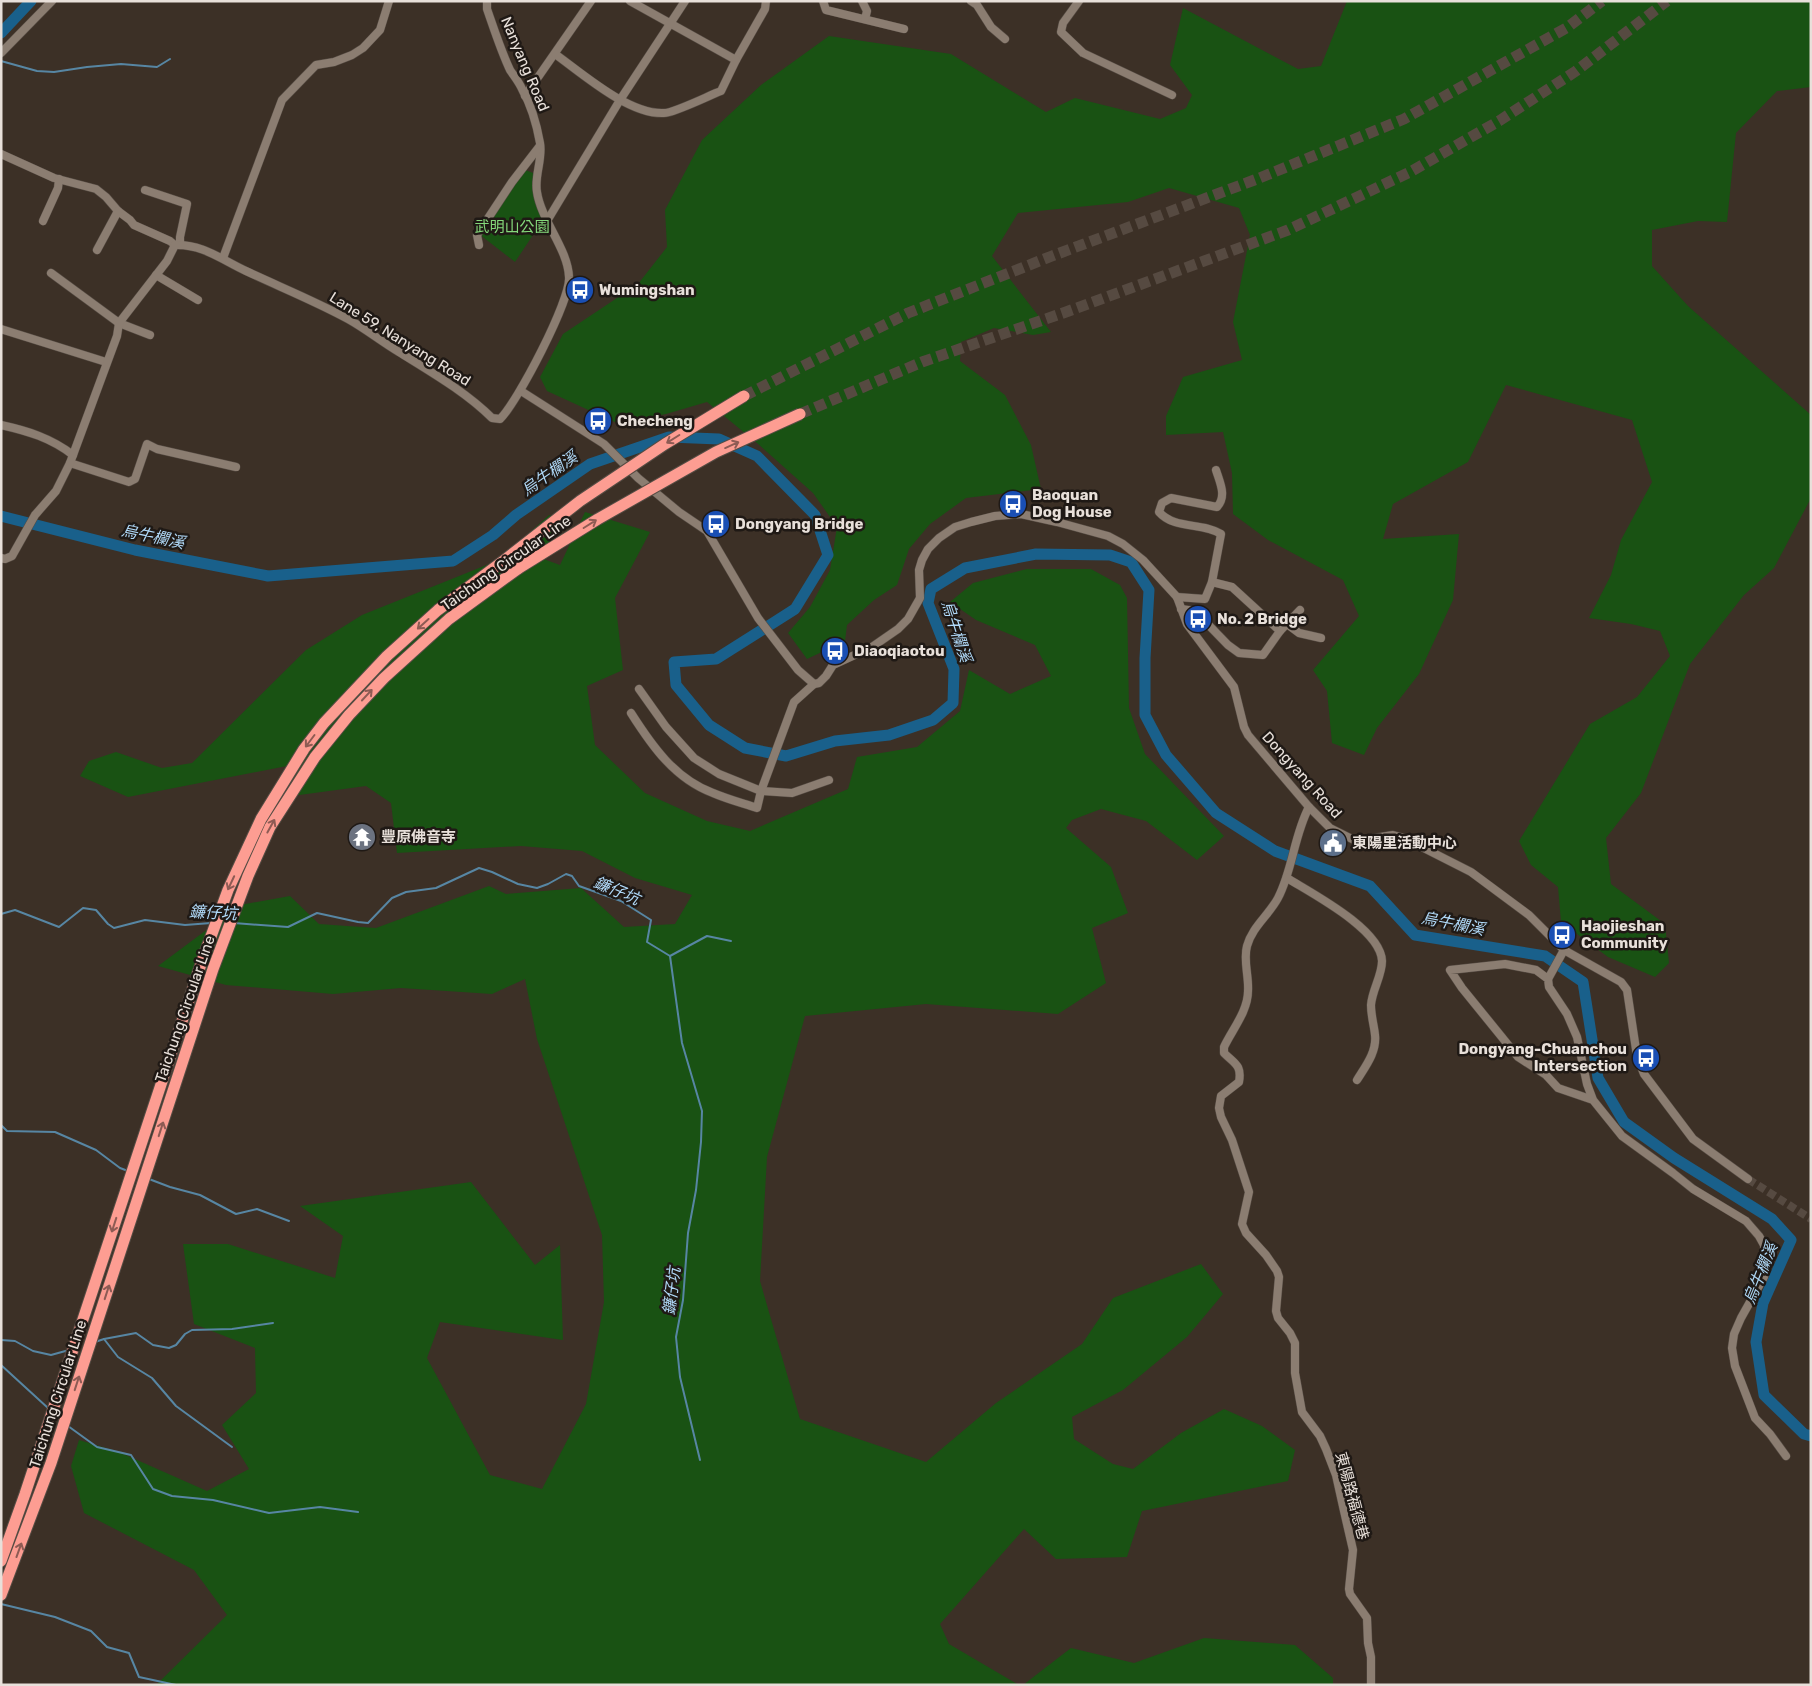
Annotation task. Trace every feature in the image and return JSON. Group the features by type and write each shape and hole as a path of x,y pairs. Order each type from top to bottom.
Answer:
{"highway":[{"name":"Taichung Circular Line","path":"1,1561 53,1412 202,960 228,890 261,819 304,749 324,723 387,656 438,610 580,501 665,444 744,396"},
{"name":"Taichung Circular Line","path":"1,1595 48,1472 213,969 230,923 270,827 315,757 348,715 384,678 449,619 519,568 598,518 716,452 800,414"}],"street":[{"path":"1,53 52,1"},
{"path":"223,258 280,103 309,70 316,65 334,62 352,55 363,48 380,30 389,1"},
{"name":"Nanyang Road","path":"487,1 487,9 510,69 525,96 541,145 537,192 547,221 562,250 570,277 564,301 521,391 504,416"},
{"path":"525,96 591,1"},
{"path":"630,1 736,60"},
{"path":"547,221 620,100 685,1"},
{"path":"555,54 620,100 639,109 665,114 721,91 765,9 766,1"},
{"path":"823,1 826,10 904,29"},
{"path":"862,1 867,11 865,19"},
{"path":"972,1 977,5 991,27 1005,39"},
{"path":"1079,1 1063,22 1061,32 1068,40 1082,53 1172,94"},
{"path":"479,245 477,235 512,182 541,145"},
{"name":"Lane 59, Nanyang Road","path":"1,154 20,164 59,179 96,189 106,196 118,211 134,225 178,245 201,249 223,258 349,320 481,406 492,418 500,419 504,416"},
{"path":"43,221 58,188 59,179"},
{"path":"1,558 5,559 12,556 35,514 56,492 86,425 106,362 117,336 119,323 178,245 187,204 145,190"},
{"path":"97,250 118,211"},
{"path":"51,273 119,323 150,336"},
{"path":"156,275 198,300"},
{"path":"1,329 106,362"},
{"path":"521,391 595,438 638,478 707,531 758,618 798,670 814,684"},
{"path":"1,425 33,432 62,447 72,455"},
{"path":"70,463 129,482 135,479 146,444 158,449 236,467"},
{"path":"1177,597 1205,599 1212,582 1221,534 1214,530 1181,524 1159,512 1162,504 1171,498 1217,507 1222,502 1223,495 1216,470"},
{"name":"Dongyang Road","path":"762,792 794,702 814,684 819,683 826,676 832,665 872,647 898,629 908,619 920,598 919,570 922,560 928,549 939,538 955,527 995,516 1021,514 1108,536 1123,544 1143,560 1177,597 1187,624 1234,687 1244,727 1248,735 1309,807 1330,828 1342,836 1356,841 1393,835 1404,838 1471,872 1528,915 1564,950 1621,982 1627,990 1637,1056 1644,1074 1693,1139 1748,1179"},
{"path":"1212,582 1232,588 1280,631"},
{"path":"1181,609 1195,611 1228,645 1239,653 1263,655 1280,631 1300,610"},
{"path":"1287,624 1299,633 1321,638"},
{"path":"639,689 666,727 694,758 719,774 762,792 792,793 829,780"},
{"path":"631,713 653,745 686,780 711,793 757,808 762,792"},
{"name":"東陽路福德巷","path":"1309,807 1302,820 1287,878 1278,899 1252,933 1247,945 1245,954 1247,1004 1224,1047 1224,1053 1239,1066 1241,1072 1239,1082 1221,1096 1219,1108 1249,1192 1242,1224 1246,1233 1266,1256 1279,1277 1276,1310 1278,1318 1295,1343 1295,1373 1302,1412 1320,1436 1336,1475 1352,1550 1350,1594 1367,1618 1371,1657 1371,1685"},
{"path":"1287,878 1349,917 1366,932 1382,958 1382,968 1371,1003 1372,1025 1376,1037 1370,1058 1357,1080"},
{"path":"1548,979 1564,950"},
{"path":"1593,1100 1558,1088 1546,1075 1518,1056 1462,988 1450,970 1505,964 1536,970 1548,979 1550,987 1567,1014 1577,1037 1587,1084 1593,1100 1622,1136 1693,1189 1746,1221 1760,1236 1764,1245 1766,1267 1764,1277 1741,1318 1734,1334 1732,1348 1735,1366 1755,1418 1770,1434 1786,1456"}],"green space":[{"path":"1347,1 1811,1 1811,87 1777,91 1736,133 1727,222 1698,221 1652,230 1652,266 1688,306 1811,415 1811,498 1774,568 1744,595 1690,664 1641,793 1606,838 1611,884 1665,924 1669,963 1655,977 1608,957 1561,922 1558,887 1531,865 1519,841 1590,724 1637,697 1670,656 1660,631 1631,624 1589,618 1611,575 1621,540 1652,482 1632,420 1506,385 1468,462 1393,504 1383,539 1459,534 1453,600 1419,674 1377,728 1364,755 1332,743 1327,691 1313,670 1359,616 1343,580 1268,540 1233,514 1232,473 1223,432 1166,435 1166,416 1183,377 1242,360 1233,322 1250,235 1239,208 1169,188 1128,202 1018,213 992,256 1051,332 1033,335 994,328 961,342 960,361 1005,395 1031,445 1041,489 966,498 930,524 909,549 897,585 874,600 847,625 845,641 807,659 788,633 810,607 830,570 837,527 813,493 707,402 666,414 619,424 547,391 540,377 563,334 638,284 667,247 665,210 702,140 761,85 829,36 951,54 1046,112 1075,98 1160,119 1186,108 1192,95 1170,65 1183,8 1298,69 1321,66"},
{"name":"武明山公園","path":"523,169 533,173 533,188 543,220 515,262 479,234"},
{"path":"585,512 650,532 615,598 623,670 587,686 595,745 645,793 707,821 750,831 848,789 857,757 917,747 960,711 969,670 1010,694 1051,676 1035,645 976,620 950,602 973,583 1027,569 1091,569 1120,585 1127,598 1129,708 1145,754 1224,836 1197,860 1146,821 1101,809 1072,820 1066,828 1111,867 1128,913 1092,928 1106,983 1058,1014 926,1004 805,1016 767,1157 760,1281 800,1419 926,1462 996,1403 1082,1344 1113,1298 1201,1264 1223,1294 1187,1337 1123,1390 1072,1417 1074,1439 1113,1464 1133,1469 1181,1433 1224,1409 1262,1426 1295,1450 1288,1481 1142,1511 1127,1557 1056,1559 1024,1529 940,1624 949,1644 1019,1685 156,1685 227,1615 194,1570 84,1513 71,1466 79,1440 119,1452 207,1491 249,1469 222,1425 256,1393 255,1348 194,1324 183,1244 228,1244 335,1278 343,1236 300,1206 471,1182 535,1265 560,1245 563,1340 440,1322 427,1358 490,1475 542,1489 586,1404 604,1302 602,1235 537,1039 525,979 492,994 401,988 333,994 226,985 158,966 240,905 290,896 319,924 376,928 489,886 506,894 581,888 624,927 675,924 692,895 635,878 582,851 521,846 397,853 391,803 366,786 292,796 292,765 128,797 80,776 89,761 116,752 162,768 192,763 306,650 362,615 499,560 549,515 566,521 538,557 560,565"},
{"path":"1204,1638 1295,1645 1333,1678 1333,1685 1023,1685 1071,1648 1134,1663"}],"waterway":[{"path":"1,33 31,1"},
{"path":"1,61 37,71 54,72 121,64 157,67 170,59"},
{"name":"烏牛欄溪","path":"1,516 135,550 268,576 453,561 493,535 516,515 590,464 669,437 719,439 757,456 815,515 828,555 795,609 716,659 674,662 676,685 709,725 745,748 786,756 835,741 889,735 933,720 953,703 954,669 928,603 931,589 965,568 1036,554 1110,555 1131,562 1149,590 1145,658 1145,715 1166,755 1216,813 1275,851 1370,886 1415,935 1545,956 1583,982 1598,1078 1624,1122 1674,1158 1772,1219 1791,1240 1763,1303 1756,1342 1764,1395 1804,1434 1811,1436"},
{"name":"鐮仔坑","path":"234,923 288,927 317,913 368,923 392,898 406,892 436,888 479,868 518,884 537,888 566,874 572,876 579,886 621,901 651,920 647,942 670,956"},
{"name":"鐮仔坑","path":"1,914 15,910 59,927 83,908 96,910 114,928 145,920 185,925 211,923"},
{"path":"670,956 707,936 731,941"},
{"name":"鐮仔坑","path":"670,956 682,1043 702,1111 696,1190 688,1233 683,1300 676,1337 680,1377 700,1460"},
{"path":"1,1125 7,1131 55,1132 96,1150 120,1168 128,1171"},
{"path":"149,1179 200,1195 236,1214 257,1209 289,1221"},
{"path":"104,1339 136,1333 153,1345 169,1348 176,1345 185,1334 192,1330 232,1329 273,1323"},
{"path":"95,1342 104,1339 118,1357 152,1378 176,1406 232,1447"},
{"path":"1,1340 15,1341 33,1351 51,1355 69,1350"},
{"path":"1,1365 48,1408"},
{"path":"68,1426 97,1447 131,1455 153,1489 172,1496 213,1500 269,1513 320,1507 358,1512"},
{"path":"1,1604 55,1617 91,1631 107,1647 129,1653 139,1677 176,1685"}],"tunnel":[{"path":"744,396 908,313 1052,256 1257,179 1404,119 1568,27 1602,1"},
{"path":"800,414 922,362 1066,312 1288,230 1410,172 1499,121 1576,71 1667,1"},
{"path":"1748,1179 1811,1219"}],"place":[{"name":"Wumingshan","path":"580,290"},
{"name":"Checheng","path":"598,421"},
{"name":"Baoquan Dog House","path":"1013,504"},
{"name":"Dongyang Bridge","path":"716,524"},
{"name":"No. 2 Bridge","path":"1198,619"},
{"name":"Diaoqiaotou","path":"835,651"},
{"name":"豐原佛音寺","path":"362,837"},
{"name":"東陽里活動中心","path":"1333,843"},
{"name":"Haojieshan Community","path":"1562,935"},
{"name":"Dongyang-Chuanchou Intersection","path":"1646,1058"}]}
